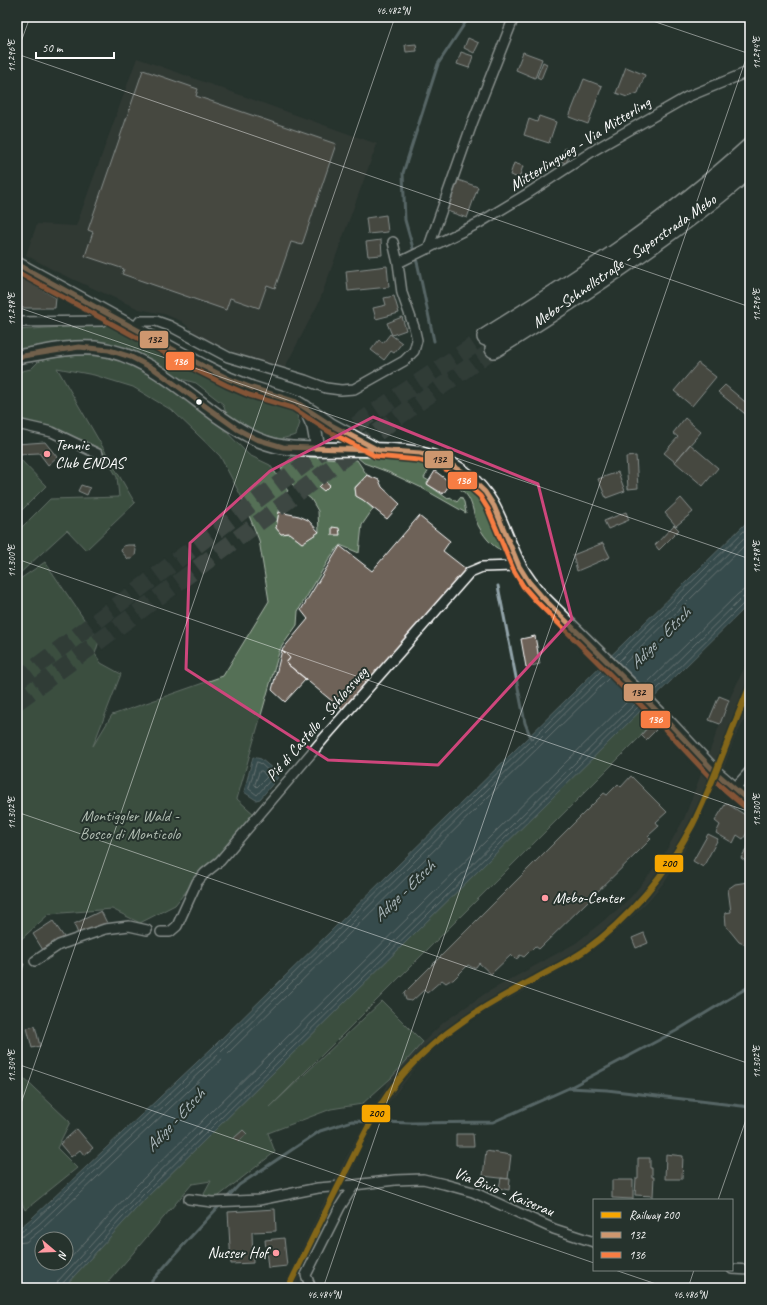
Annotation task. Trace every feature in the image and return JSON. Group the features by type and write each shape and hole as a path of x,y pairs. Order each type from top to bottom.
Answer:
{"highway":[{"name":"Mebo-Schnellstraße - Superstrada Mebo","path":"750,147 687,201 630,244 572,283 490,343 565,306 695,214 750,168"},
{"path":"695,214 719,206 750,180"}],"main road":[{"path":"17,264 134,329 229,379 291,400 305,407 331,425 378,450"},
{"path":"17,357 79,347 109,350 154,369 237,429 256,439 272,444 299,448 378,450 420,453 445,461 466,474 485,492 494,506 520,566 529,582 542,597 670,724 715,772 750,802"},
{"path":"305,407 314,428 318,449"},
{"path":"331,425 333,449"},
{"path":"299,448 314,428"}],"street":[{"path":"424,251 514,17"},
{"name":"Mitterlingweg - Via Mitterling","path":"398,263 479,223 521,198 596,149 687,97 750,71"},
{"path":"134,329 140,321 156,321 170,326 183,335 228,357 305,380 326,388 341,390 354,389 404,361 414,351 416,340 414,327 402,293 398,263 393,242"},
{"path":"17,322 102,321 108,314"},
{"path":"17,424 52,432 98,454"},
{"name":"Pié di Castello - Schlossweg","path":"161,932 170,932 177,926 197,882 205,873 220,861 325,737 470,572 482,567 520,566"},
{"path":"734,789 750,771"},
{"path":"35,960 59,945 105,929 129,926 147,930"},
{"name":"Via Bivio - Kaiserau","path":"189,1199 212,1202 238,1202 273,1198 318,1188 395,1180 423,1179 473,1192 554,1229 593,1242"},
{"path":"311,1288 306,1275 340,1207 354,1185"},
{"path":"733,1269 750,1270"}],"highlighted area":[{"path":"373,417 538,484 572,619 438,765 328,760 186,669 190,543 270,471"}],"shaded area":[{"path":"137,58 377,144 319,302 284,369 236,353 202,338 181,321 164,314 139,309 57,272 26,255 37,224 76,226"},
{"path":"750,656 750,711 735,737 725,764 683,853 666,880 647,902 598,946 570,965 468,1022 440,1044 417,1066 378,1116 362,1147 348,1181 294,1288 283,1288 335,1179 390,1079 423,1042 444,1022 486,993 576,943 618,909 631,897 663,856 684,819 729,700"}],"green space":[{"path":"109,324 127,327 204,373 239,391 271,401 296,413 300,423 296,435 281,439 254,432 226,413 223,404 196,383 178,378 142,356 109,344 52,344 17,351 17,330"},
{"name":"Montiggler Wald - Bosco di Monticolo","path":"81,355 108,357 135,363 210,415 249,455 270,465 288,491 282,495 276,528 281,534 289,533 302,543 319,532 318,511 311,499 292,484 281,469 292,456 357,460 367,475 355,487 356,496 373,509 362,525 359,553 340,545 331,556 298,611 297,625 280,649 237,799 255,815 217,859 196,879 175,905 140,923 112,909 49,914 17,943 17,581 45,562 99,641 95,654 101,663 121,674 93,746 112,715 223,676 269,601 259,540 241,496 220,456 173,411 133,387 94,375 57,368 135,503 86,550 67,530 17,576 17,532 50,499 119,497 117,477 101,449 80,439 55,431 31,428 17,431 17,372 31,369 41,359"},
{"path":"17,456 46,486 17,515"},
{"path":"357,457 412,460 432,465 424,478 429,481 427,484 448,499 450,497 457,502 461,497 464,502 466,513 420,487 364,463"},
{"path":"465,483 473,490 490,514 506,552 494,546 481,531 468,497 460,489"},
{"path":"639,712 649,723 641,736 269,1108 382,1001 423,1042 390,1079 362,1104 331,1109 268,1133 275,1152 215,1199 208,1198 204,1194 211,1181 192,1184 103,1288 63,1288 146,1198"},
{"path":"17,1072 70,1122 57,1148 77,1168 25,1210 20,1198 17,1197"}],"water":[{"name":"Adige - Etsch","path":"750,519 750,603 146,1198 63,1288 17,1288 17,1230 32,1218 213,1047"},
{"path":"253,757 261,759 280,775 260,799 256,800 244,792"}],"building":[{"path":"468,38 479,43 474,53 464,48"},
{"path":"416,44 417,51 406,52 405,45"},
{"path":"461,52 473,56 469,68 457,64"},
{"path":"523,52 542,59 535,78 516,70"},
{"path":"543,62 547,64 541,79 537,77"},
{"path":"626,67 645,75 638,93 627,97 616,93"},
{"path":"143,70 198,89 196,96 336,144 302,245 291,242 275,288 267,285 259,308 230,298 226,310 122,274 124,269 85,256 93,232 88,230"},
{"path":"584,79 602,86 588,124 569,117"},
{"path":"539,116 556,122 549,143 524,135 529,119 537,122"},
{"path":"565,148 571,150 566,163 560,161"},
{"path":"514,163 523,166 519,178 510,175"},
{"path":"458,180 478,187 467,218 447,211"},
{"path":"386,215 388,232 368,234 366,218"},
{"path":"381,240 382,255 368,256 366,242"},
{"path":"387,266 389,287 348,291 346,271"},
{"path":"17,275 56,298 55,308 17,308"},
{"path":"394,296 399,313 376,319 373,308 386,305 384,298"},
{"path":"402,317 406,330 392,335 387,323"},
{"path":"390,334 402,343 394,353 391,351 384,360 371,350 379,340 383,343"},
{"path":"698,363 716,377 692,406 674,391"},
{"path":"725,385 750,406 749,417 718,392"},
{"path":"685,418 701,432 675,462 664,453 678,437 673,433"},
{"name":"Tennic Club ENDAS","path":"45,442 57,457 48,465 39,453 18,454 17,444"},
{"path":"690,444 718,468 703,486 675,462"},
{"path":"636,456 638,488 628,489 626,457"},
{"path":"435,471 451,483 443,494 427,484"},
{"path":"618,472 625,491 606,498 598,479"},
{"path":"367,475 379,480 382,487 400,504 387,519 356,496 355,488"},
{"path":"325,481 330,485 324,491 319,487"},
{"path":"81,485 90,488 87,495 78,491"},
{"path":"681,498 693,512 676,526 665,513"},
{"path":"279,512 299,516 308,520 319,532 302,543 289,533 281,534 276,528"},
{"path":"626,512 629,520 608,529 604,521"},
{"path":"419,516 450,541 443,551 466,569 344,711 286,663 290,658 282,650 308,619 301,610 340,546 372,571"},
{"path":"674,525 679,530 659,550 655,545"},
{"path":"332,527 339,528 340,535 332,535"},
{"path":"603,543 610,557 577,571 573,555"},
{"path":"134,545 136,550 135,556 132,559 128,559 121,551 123,546"},
{"path":"535,636 540,664 526,667 521,639"},
{"path":"282,650 290,658 286,663 306,679 285,702 272,690"},
{"path":"719,696 729,700 720,724 709,720"},
{"path":"651,724 656,730 646,740 641,735"},
{"name":"Mebo-Center","path":"631,776 667,812 656,822 659,826 648,836 651,839 639,851 539,949 535,946 524,957 520,955 515,959 511,955 491,974 479,963 473,968 468,965 453,980 446,983 442,980 427,993 424,990 412,1001 406,1000 404,993 604,793 607,795 618,784 621,787"},
{"path":"726,803 750,818 750,828 743,839 737,835 733,843 716,833 720,825 715,821"},
{"path":"708,834 718,839 703,867 693,861"},
{"path":"750,843 750,864 741,858"},
{"path":"750,883 750,947 739,942 726,926 725,913 731,912 728,889 735,884"},
{"path":"101,911 107,923 79,936 74,924"},
{"path":"53,921 64,937 43,950 33,934"},
{"path":"644,933 648,943 636,948 632,938"},
{"path":"17,962 24,964 17,987"},
{"path":"17,1026 20,1056 17,1056"},
{"path":"35,1026 40,1046 32,1048 27,1028"},
{"path":"77,1129 93,1148 84,1155 80,1150 71,1157 60,1144"},
{"path":"243,1130 247,1134 238,1142 234,1138"},
{"path":"456,1134 473,1134 474,1146 456,1146"},
{"path":"486,1151 511,1155 508,1179 483,1176"},
{"path":"666,1154 683,1156 682,1179 665,1179"},
{"path":"638,1158 650,1158 650,1168 652,1168 652,1177 654,1177 653,1196 635,1195 636,1178 638,1178"},
{"path":"501,1178 510,1179 509,1190 499,1188"},
{"path":"612,1180 633,1180 633,1199 612,1198"},
{"path":"275,1209 276,1231 252,1232 253,1263 231,1264 228,1212"},
{"name":"Nusser Hof","path":"284,1238 287,1266 268,1268 265,1240"}],"waterway":[{"path":"434,341 418,266 405,220 403,173 438,64 469,17"},
{"path":"498,586 525,723 531,738"},
{"path":"226,1199 239,1185 320,1131 352,1121 411,1123 493,1122 569,1088 676,1031 750,986"},
{"path":"569,1088 607,1090 750,1107"},
{"path":"146,1288 221,1204"}],"tunnel":[{"path":"17,681 367,417 486,337"},
{"path":"17,702 265,518 394,420 494,349"}],"rail line":[{"name":"200","path":"288,1288 367,1128 381,1104 406,1071 434,1043 481,1009 584,951 616,925 646,894 671,860 693,824 750,686"}],"transit line":[{"name":"132","path":"17,264 203,366 229,379 252,388 296,402 331,425 378,450 420,453 445,461 466,474 485,492 494,506 519,566 529,582 542,597 670,724 715,772 750,802"},
{"name":"136","path":"17,272 200,372 249,395 293,408 328,431 375,456 419,460 442,467 462,480 480,496 488,509 513,569 523,586 537,602 665,729 710,777 745,807"},
{"name":"132","path":"17,357 79,347 109,350 131,357 154,369 237,429 256,439 283,447 371,450"}],"place":[{"name":"Tennic Club ENDAS","path":"47,454"},
{"name":"Mebo-Center","path":"545,898"},
{"name":"Nusser Hof","path":"276,1253"}]}
